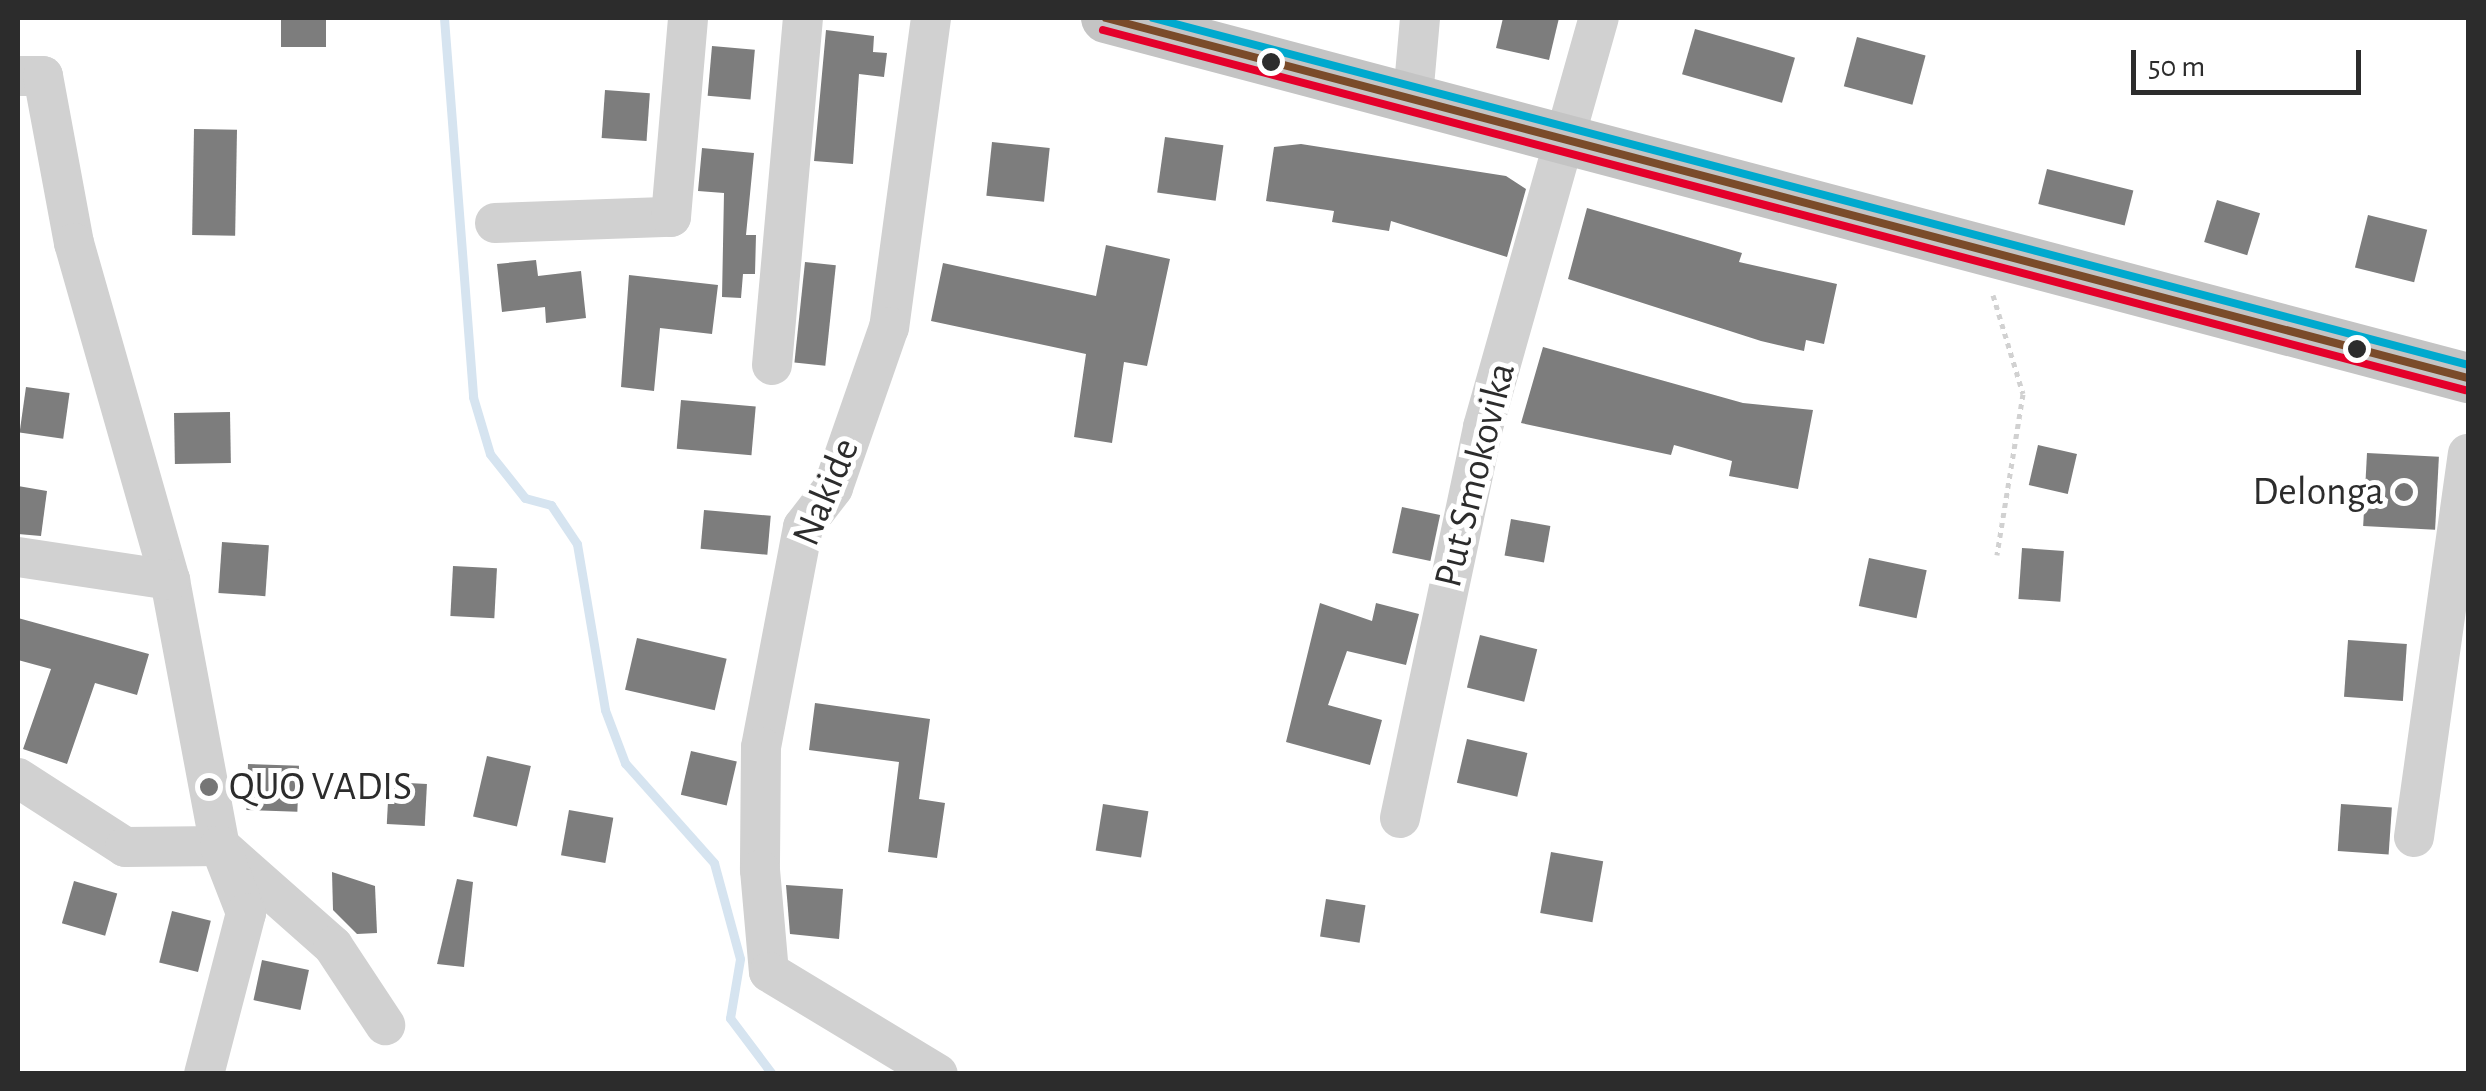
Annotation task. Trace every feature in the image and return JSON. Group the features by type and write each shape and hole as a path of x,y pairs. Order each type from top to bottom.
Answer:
{"main road":[{"path":"1106,18 1570,137 2468,378"}],"street":[{"path":"495,223 671,217 688,18"},
{"path":"772,365 803,18"},
{"name":"Nakide","path":"932,18 888,327 833,488 803,528 761,747 769,972 938,1074"},
{"path":"1413,97 1420,18"},
{"name":"Put Smokovika","path":"1400,818 1483,427 1570,137 1599,18"},
{"path":"18,76 43,76 74,243 170,580 220,846 246,913 204,1074"},
{"path":"2414,837 2468,454"},
{"path":"18,558 170,580"},
{"path":"18,778 125,847 220,846 333,946 386,1026"}],"path":[{"path":"1978,246 2023,394 1997,555"}],"building":[{"path":"281,18 326,18 326,47 281,47"},
{"path":"1503,18 1559,18 1549,60 1496,48"},
{"path":"1695,29 1795,58 1782,103 1682,74"},
{"path":"826,30 874,36 873,52 887,53 884,77 859,74 853,164 814,161"},
{"path":"1857,37 1926,55 1912,105 1844,86"},
{"path":"712,46 755,50 750,100 708,96"},
{"path":"605,90 650,93 647,141 602,138"},
{"path":"194,129 237,130 235,236 192,235"},
{"path":"1165,137 1223,145 1216,201 1157,192"},
{"path":"992,142 1050,148 1044,202 986,196"},
{"path":"1301,144 1506,176 1526,189 1507,257 1391,221 1389,231 1332,222 1334,211 1266,201 1274,147"},
{"path":"702,148 754,153 746,235 756,235 755,274 743,274 741,298 722,297 724,193 698,191"},
{"path":"2047,169 2133,191 2125,225 2038,204"},
{"path":"2217,200 2260,213 2247,255 2204,242"},
{"path":"1587,208 1742,253 1739,262 1837,284 1824,344 1806,340 1804,351 1761,341 1568,279"},
{"path":"2368,215 2427,230 2414,282 2355,267"},
{"path":"1106,245 1170,259 1147,366 1124,362 1112,443 1074,437 1086,354 931,321 943,263 1096,296"},
{"path":"536,260 538,276 581,271 586,318 546,323 545,307 502,312 497,264"},
{"path":"805,262 836,265 825,366 794,362"},
{"path":"629,275 718,285 712,334 660,328 654,391 621,387"},
{"path":"1543,347 1743,403 1813,410 1798,489 1729,476 1732,461 1674,445 1671,455 1521,423"},
{"path":"26,387 70,393 63,439 20,433"},
{"path":"681,400 756,407 751,455 677,449"},
{"path":"230,412 231,463 175,464 174,413"},
{"path":"2038,445 2077,454 2068,494 2029,485"},
{"path":"2367,453 2439,457 2435,530 2363,526"},
{"path":"18,486 47,491 41,536 18,534"},
{"path":"1402,507 1440,515 1430,561 1392,553"},
{"path":"704,510 771,516 767,555 701,549"},
{"path":"1511,519 1550,526 1544,562 1505,555"},
{"path":"222,542 269,545 265,596 218,593"},
{"path":"2022,548 2064,551 2060,602 2018,599"},
{"path":"1869,558 1927,570 1917,618 1859,606"},
{"path":"453,566 497,568 494,618 450,616"},
{"path":"1320,603 1372,621 1376,603 1419,614 1406,665 1347,651 1328,705 1382,720 1370,765 1286,742"},
{"path":"18,618 149,654 137,695 95,683 67,764 23,749 51,669 18,660"},
{"path":"1480,635 1537,649 1524,702 1467,687"},
{"path":"637,638 727,659 715,710 625,690"},
{"path":"2348,640 2407,644 2403,701 2344,697"},
{"path":"815,703 930,719 919,799 945,803 937,858 888,852 899,762 809,750"},
{"path":"1467,739 1527,753 1517,797 1457,783"},
{"path":"691,751 737,762 727,805 681,795"},
{"path":"487,756 531,766 517,827 473,816"},
{"path":"248,764 299,766 297,812 246,810"},
{"path":"389,782 427,784 425,826 387,824"},
{"path":"1103,804 1148,811 1141,858 1096,850"},
{"path":"2341,804 2392,808 2389,854 2338,851"},
{"path":"569,810 613,818 605,863 561,855"},
{"path":"1551,852 1603,861 1592,922 1540,913"},
{"path":"332,872 375,886 377,933 357,934 333,910"},
{"path":"457,879 473,882 464,967 437,964"},
{"path":"74,881 117,893 105,936 62,923"},
{"path":"786,885 843,889 839,939 790,934"},
{"path":"1326,899 1366,905 1360,943 1320,937"},
{"path":"172,911 211,921 198,972 159,962"},
{"path":"262,960 309,970 300,1010 253,1000"}],"waterway":[{"path":"444,18 473,397 490,454 525,498 551,505 577,544 605,710 625,763 714,863 740,959 730,1018 772,1074"}],"transit line":[{"path":"1106,18 2468,378"},
{"path":"1153,18 2468,365"},
{"path":"1103,30 2465,390"}],"place":[{"name":"Delonga","path":"2404,492"},
{"name":"QUO VADIS","path":"209,787"}]}
